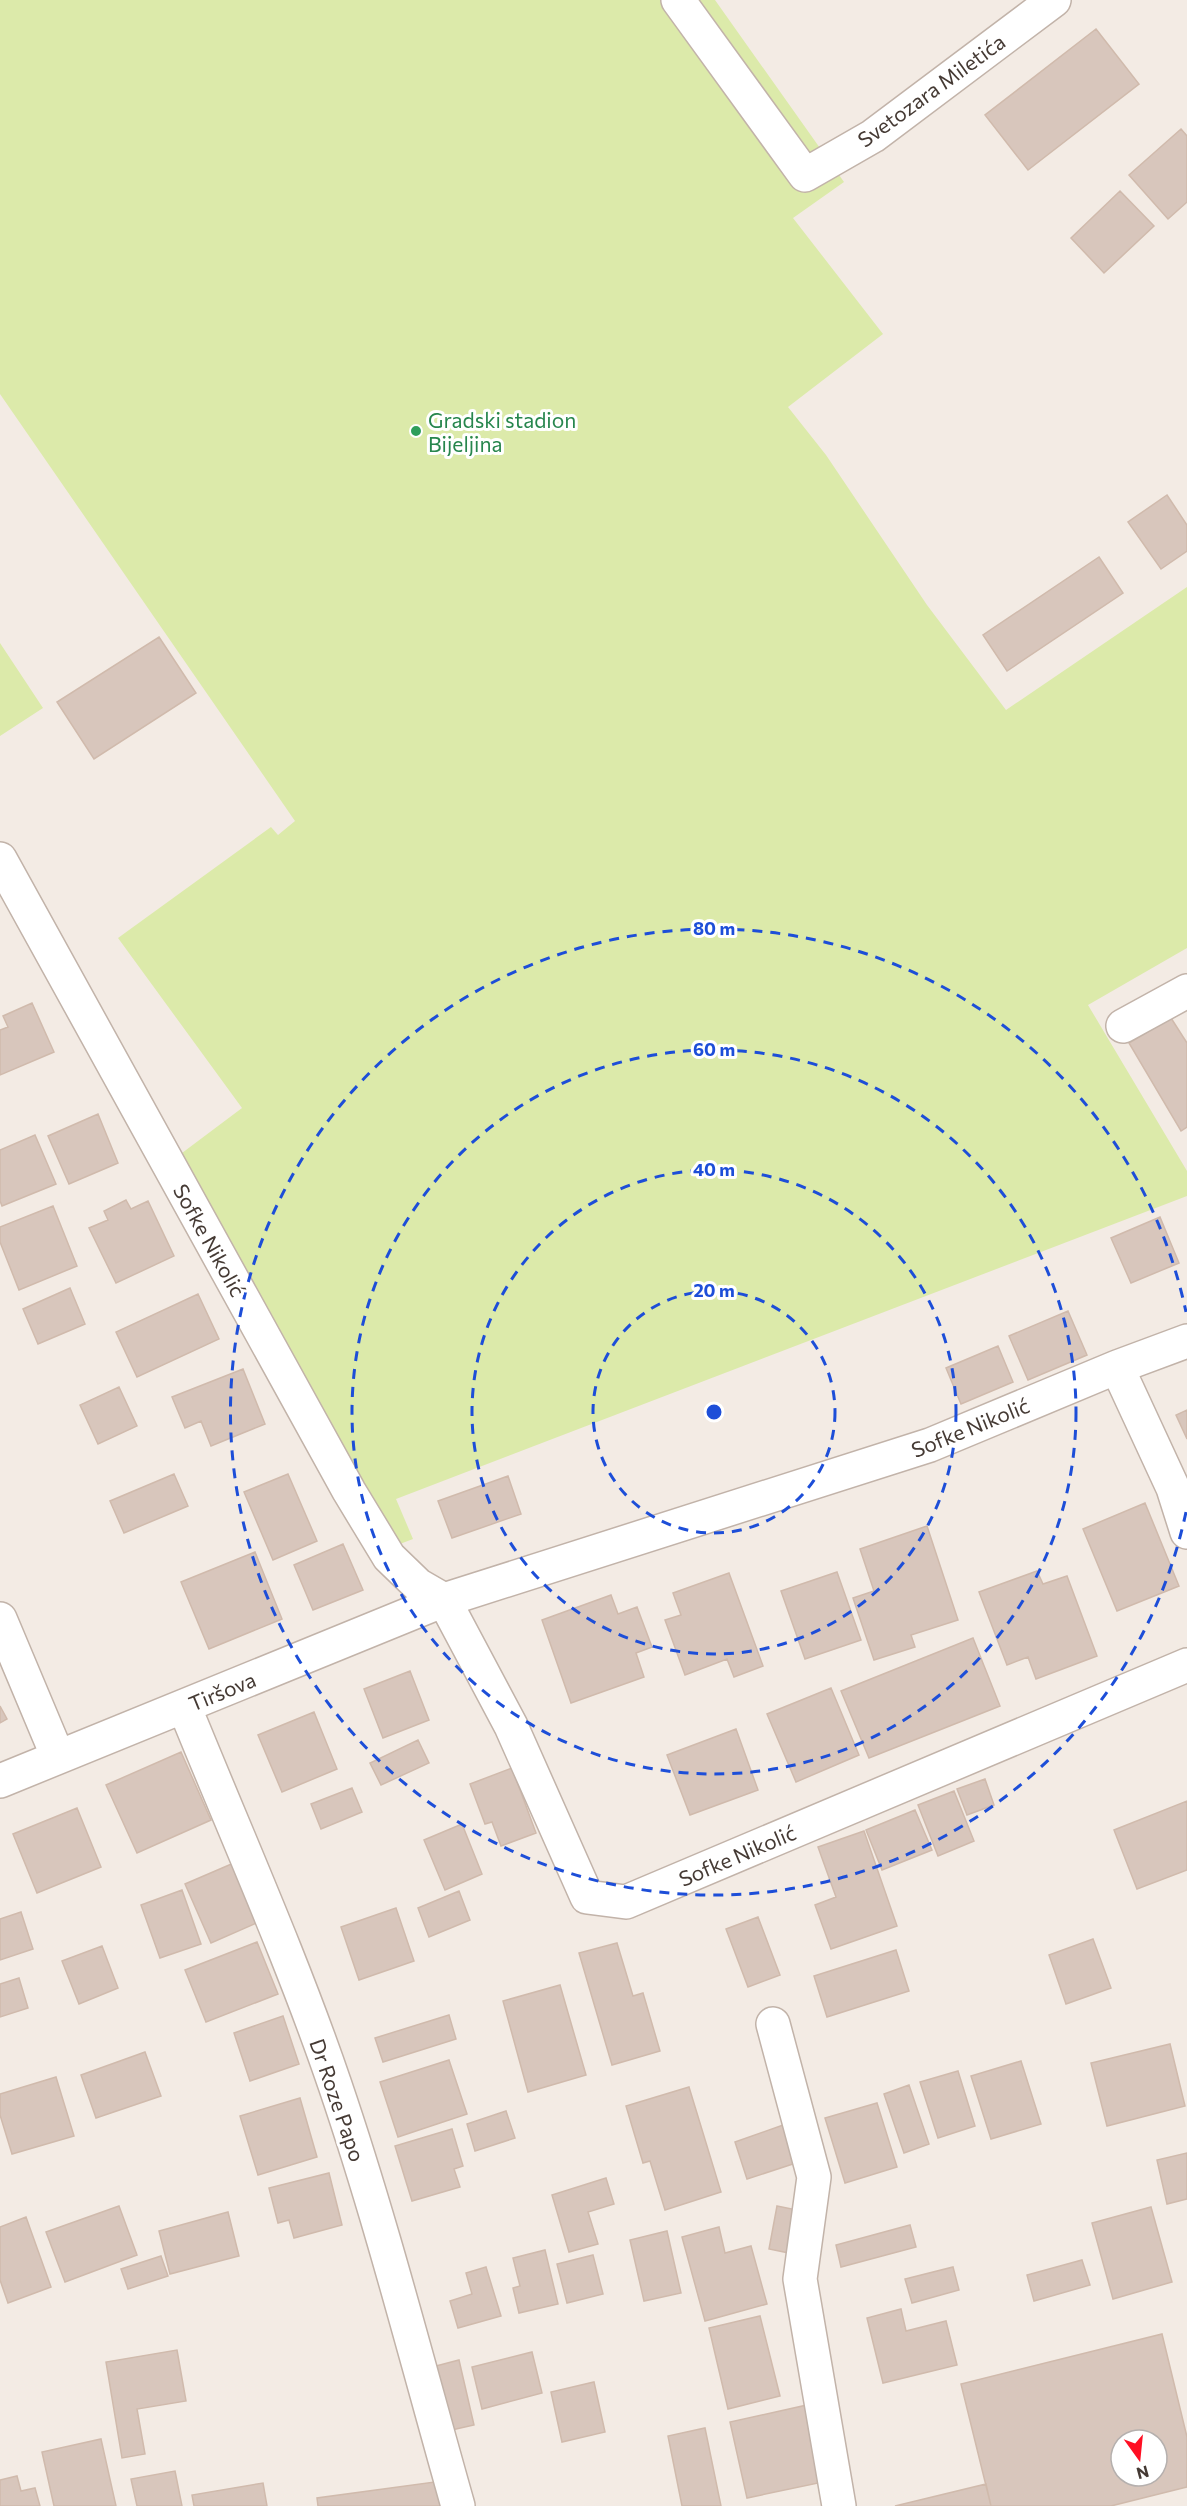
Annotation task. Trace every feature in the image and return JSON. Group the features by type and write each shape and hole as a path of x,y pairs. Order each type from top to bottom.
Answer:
{"street":[{"name":"Svetozara Miletića","path":"678,0 805,175 873,136 1054,0"},
{"name":"Sofke Nikolić","path":"0,859 360,1510 389,1557 418,1585 444,1600 511,1726 587,1897 626,1902 1187,1665"},
{"path":"1123,1026 1187,991"},
{"name":"Sofke Nikolić","path":"444,1600 930,1445 1117,1367 1187,1341"},
{"path":"1117,1367 1173,1488 1187,1532"},
{"name":"Tiršova","path":"0,1781 444,1600"},
{"path":"0,1619 58,1757"},
{"name":"Dr Roze Papo","path":"184,1706 281,1944 335,2085 390,2264 458,2506"},
{"path":"773,2024 814,2177 800,2279 839,2506"}],"green space":[{"path":"0,0 715,0 844,182 793,218 883,334 788,407 826,455 927,605 1006,710 1187,587 1187,948 1088,1005 1187,1171 1187,1196 396,1499 413,1539 392,1547 174,1159 242,1108 118,938 271,827 278,835 295,821 0,394"},
{"path":"0,643 43,708 0,736"}],"building":[{"path":"1096,29 1139,84 1028,170 985,115"},
{"path":"1181,129 1187,136 1187,202 1168,219 1129,175"},
{"path":"1120,191 1154,226 1104,273 1071,238"},
{"path":"1167,495 1187,525 1187,551 1161,569 1128,522"},
{"path":"1099,557 1123,593 1007,671 983,635"},
{"path":"159,637 196,693 94,759 57,702"},
{"path":"32,1003 54,1052 0,1075 0,1030 8,1027 3,1016"},
{"path":"1171,1018 1187,1043 1187,1127 1181,1131 1129,1043"},
{"path":"98,1114 118,1163 69,1184 48,1136"},
{"path":"35,1135 56,1184 2,1206 0,1201 0,1150"},
{"path":"126,1200 131,1209 148,1201 174,1256 116,1283 89,1228 108,1220 104,1211"},
{"path":"53,1206 77,1266 19,1290 0,1242 0,1227"},
{"path":"1160,1217 1179,1263 1131,1283 1111,1238"},
{"path":"70,1288 85,1324 38,1344 23,1309"},
{"path":"198,1294 219,1339 137,1377 116,1332"},
{"path":"1068,1311 1087,1355 1028,1380 1009,1336"},
{"path":"998,1346 1013,1382 961,1404 946,1368"},
{"path":"243,1369 265,1424 211,1446 201,1421 185,1428 172,1397"},
{"path":"119,1387 137,1426 98,1444 80,1405"},
{"path":"1187,1410 1187,1439 1176,1415"},
{"path":"174,1474 188,1506 124,1533 110,1501"},
{"path":"288,1474 317,1541 273,1560 244,1492"},
{"path":"508,1476 521,1514 452,1538 438,1501"},
{"path":"1145,1503 1179,1586 1117,1611 1083,1529"},
{"path":"927,1526 958,1620 911,1635 915,1647 874,1660 853,1598 874,1591 860,1549"},
{"path":"343,1544 363,1590 313,1610 294,1565"},
{"path":"255,1552 282,1619 209,1649 181,1582"},
{"path":"1037,1571 1043,1584 1067,1576 1097,1656 1036,1679 1028,1657 1007,1665 979,1592"},
{"path":"837,1572 861,1640 805,1659 781,1591"},
{"path":"729,1573 763,1666 734,1677 727,1659 685,1675 665,1620 681,1615 673,1593"},
{"path":"611,1595 618,1614 637,1607 652,1647 636,1653 644,1677 571,1703 542,1620"},
{"path":"973,1638 1000,1706 869,1758 841,1691"},
{"path":"410,1671 429,1720 383,1738 364,1689"},
{"path":"831,1688 859,1755 796,1782 767,1714"},
{"path":"0,1706 7,1719 0,1723"},
{"path":"314,1712 337,1769 282,1792 258,1735"},
{"path":"736,1729 758,1790 690,1815 667,1755"},
{"path":"418,1740 429,1763 381,1785 370,1763"},
{"path":"181,1752 211,1820 137,1853 106,1785"},
{"path":"512,1768 536,1833 501,1846 492,1822 485,1824 470,1784"},
{"path":"985,1779 994,1805 967,1815 957,1789"},
{"path":"352,1788 362,1812 321,1829 311,1804"},
{"path":"954,1791 974,1841 938,1856 918,1805"},
{"path":"1187,1801 1187,1870 1137,1889 1114,1830"},
{"path":"77,1808 101,1867 37,1893 13,1834"},
{"path":"915,1810 932,1850 882,1870 866,1830"},
{"path":"462,1824 482,1874 445,1890 424,1840"},
{"path":"864,1831 897,1926 831,1949 815,1905 836,1897 818,1847"},
{"path":"236,1862 261,1921 211,1943 185,1884"},
{"path":"182,1890 201,1944 160,1958 141,1905"},
{"path":"459,1891 470,1920 429,1937 418,1908"},
{"path":"396,1908 414,1961 359,1980 341,1927"},
{"path":"21,1912 33,1949 0,1960 0,1919"},
{"path":"758,1917 780,1975 748,1987 726,1929"},
{"path":"1093,1939 1111,1988 1066,2004 1049,1955"},
{"path":"257,1942 278,1994 206,2022 185,1970"},
{"path":"617,1943 633,1996 643,1993 660,2051 612,2065 579,1953"},
{"path":"102,1946 118,1988 79,2004 62,1961"},
{"path":"896,1950 909,1991 827,2017 814,1976"},
{"path":"19,1978 28,2008 0,2017 0,1984"},
{"path":"560,1985 586,2075 528,2092 503,2001"},
{"path":"449,2015 456,2039 383,2062 375,2038"},
{"path":"283,2016 299,2064 250,2081 234,2033"},
{"path":"1170,2044 1185,2106 1107,2126 1091,2063"},
{"path":"145,2052 161,2096 96,2118 81,2075"},
{"path":"449,2060 467,2114 398,2137 380,2082"},
{"path":"1021,2061 1041,2124 991,2139 971,2076"},
{"path":"958,2071 975,2126 938,2138 920,2082"},
{"path":"56,2077 74,2136 12,2154 0,2115 0,2094"},
{"path":"909,2085 929,2144 904,2153 884,2094"},
{"path":"689,2087 721,2192 665,2210 650,2161 643,2163 626,2106"},
{"path":"300,2098 317,2157 258,2175 240,2116"},
{"path":"877,2103 897,2167 845,2183 825,2118"},
{"path":"506,2111 515,2138 475,2151 467,2124"},
{"path":"786,2124 799,2162 747,2179 735,2142"},
{"path":"452,2129 463,2166 454,2169 460,2187 412,2201 395,2146"},
{"path":"1187,2153 1187,2199 1167,2204 1157,2160"},
{"path":"329,2173 342,2225 294,2238 289,2220 278,2223 269,2188"},
{"path":"606,2178 614,2204 588,2212 598,2244 569,2252 552,2195"},
{"path":"119,2206 137,2255 65,2282 46,2232"},
{"path":"777,2206 797,2210 789,2253 769,2249"},
{"path":"1151,2207 1172,2282 1113,2299 1092,2223"},
{"path":"228,2212 239,2256 170,2274 159,2231"},
{"path":"26,2217 51,2287 8,2303 0,2280 0,2227"},
{"path":"910,2225 916,2247 841,2267 836,2245"},
{"path":"719,2227 725,2253 751,2246 767,2304 705,2321 682,2237"},
{"path":"667,2231 681,2293 644,2301 630,2240"},
{"path":"545,2250 558,2304 519,2313 513,2288 520,2286 513,2258"},
{"path":"593,2255 603,2294 567,2303 557,2264"},
{"path":"161,2256 168,2276 128,2289 121,2269"},
{"path":"1082,2260 1090,2285 1034,2301 1027,2275"},
{"path":"486,2267 501,2316 458,2328 450,2301 472,2294 466,2273"},
{"path":"953,2267 959,2290 912,2303 905,2279"},
{"path":"901,2309 906,2331 946,2321 957,2365 883,2383 867,2318"},
{"path":"760,2316 780,2396 728,2409 709,2328"},
{"path":"1162,2334 1187,2437 1187,2487 1111,2506 991,2506 961,2384"},
{"path":"177,2350 186,2401 137,2409 145,2454 122,2458 106,2362"},
{"path":"532,2352 542,2393 482,2409 472,2367"},
{"path":"459,2360 474,2425 447,2431 432,2367"},
{"path":"594,2382 605,2432 562,2442 551,2392"},
{"path":"807,2405 823,2482 747,2498 730,2422"},
{"path":"705,2428 721,2506 682,2506 668,2436"},
{"path":"101,2439 116,2506 54,2506 42,2452"},
{"path":"175,2471 182,2506 137,2506 131,2479"},
{"path":"17,2476 21,2491 35,2488 40,2506 0,2506 0,2480"},
{"path":"442,2481 446,2506 318,2506 317,2498"},
{"path":"263,2483 267,2506 194,2506 192,2495"},
{"path":"986,2484 991,2506 895,2506"}],"place":[{"name":"Gradski stadion Bijeljina","path":"416,431"}]}
